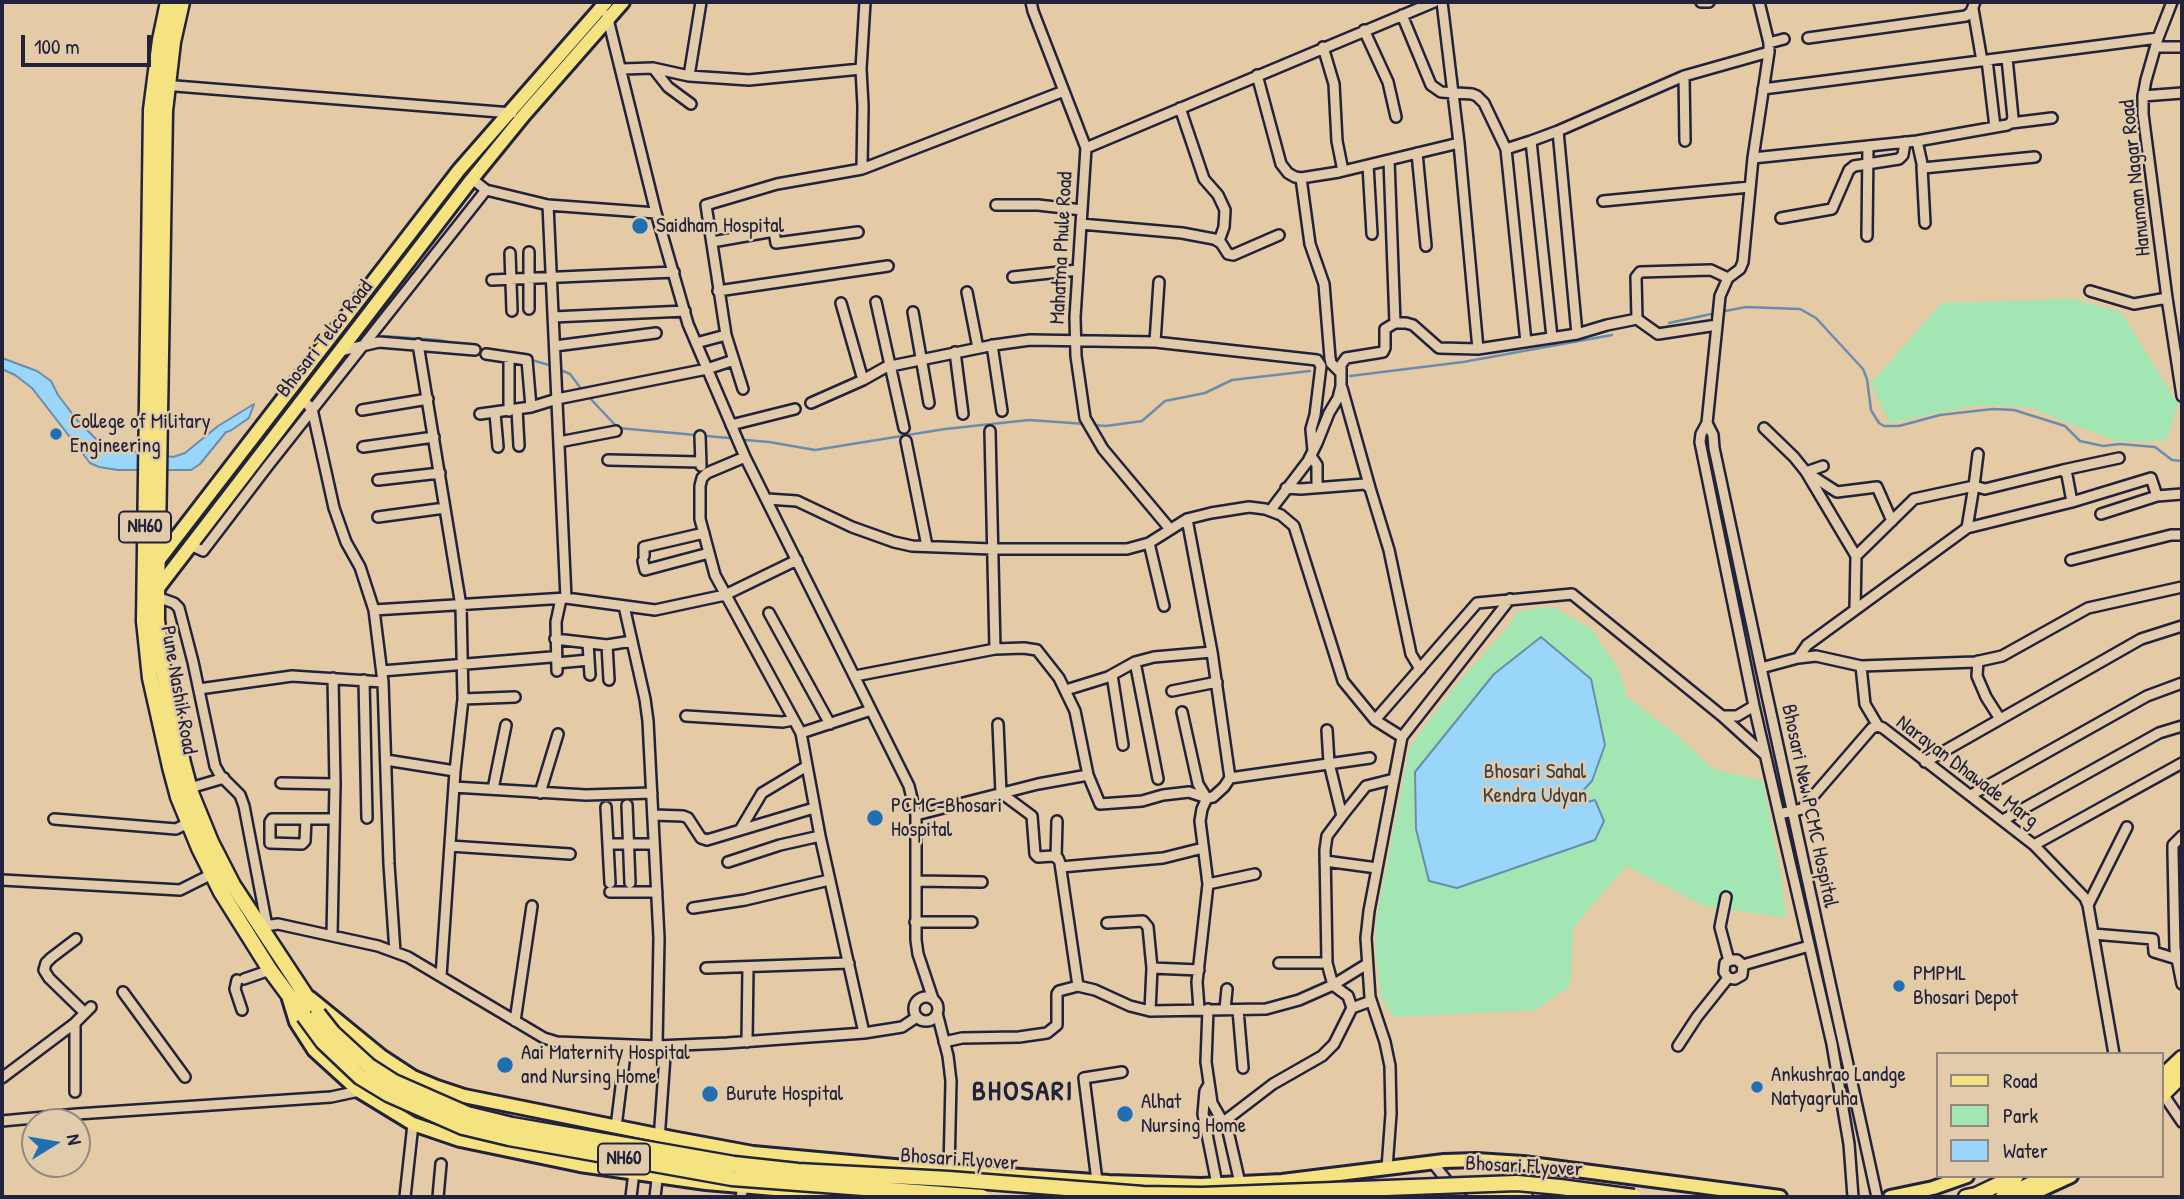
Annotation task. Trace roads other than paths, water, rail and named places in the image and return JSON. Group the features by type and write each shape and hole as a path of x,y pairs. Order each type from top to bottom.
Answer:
{"highway":[{"name":"Pune Nashik Road","path":"169,2 160,40 161,85 165,111 158,620 164,676 190,788 211,842 233,885 304,993 311,1015"},
{"name":"Pune Nashik Road","path":"183,2 161,85 151,110 144,621 150,678 170,767 188,823 212,874 270,970 289,997 311,1015"},
{"name":"Bhosari Flyover","path":"311,1015 323,1042 360,1077 388,1094 463,1127 509,1139 732,1178 982,1197"},
{"name":"Bhosari Flyover","path":"311,1015 369,1066 394,1082 467,1114 536,1130 734,1164 797,1171 1143,1194 1202,1195 1517,1183 1560,1186 1634,1197"},
{"path":"2163,1093 2175,1068"},
{"path":"1966,1197 2012,1178"},
{"path":"2003,1197 2045,1178"},
{"name":"Bhosari Flyover","path":"1474,1197 1525,1197"}],"main road":[{"name":"Bhosari Telco Road","path":"158,593 190,545 472,179 623,2"},
{"name":"Bhosari Telco Road","path":"158,561 459,170 605,3"},
{"path":"304,993 381,1056 413,1077 437,1087 464,1096 753,1153 1218,1191 1240,1183 1282,1181 1432,1162 1476,1160 1523,1163 1780,1197"},
{"path":"289,997 296,1022 314,1050 359,1091 413,1124 460,1140 580,1165 658,1175 742,1192 864,1197"},
{"path":"1889,1197 1933,1188 1961,1178"},
{"path":"2025,1197 2067,1178"},
{"path":"1674,1197 1676,1183"}],"street":[{"path":"689,76 701,2"},
{"path":"862,170 861,69 865,2"},
{"path":"1031,2 1086,148"},
{"name":"Mahatma Phule Road","path":"1170,529 1103,449 1085,418 1075,340 1086,148 1434,2"},
{"path":"1442,2 1454,92 1478,349"},
{"path":"1701,2 1709,2"},
{"path":"1759,2 1769,47"},
{"name":"Hanuman Nagar Road","path":"2172,2 2157,43 2143,96 2147,152 2182,396"},
{"path":"605,3 656,212 696,343 745,457 909,786 916,815 915,922 918,954 933,999 938,1006 937,1013 951,1081 946,1197"},
{"path":"1808,38 1966,16 1974,5"},
{"path":"1974,5 1995,127"},
{"path":"1402,15 1431,85 1441,92 1472,94 1484,103 1506,149 1526,342"},
{"path":"1364,30 1388,82 1396,117"},
{"path":"1506,149 1558,131 1684,76 1769,47 1784,39"},
{"path":"1763,89 2007,58 2157,43 2182,47"},
{"path":"1323,47 1334,84 1337,141 1343,171"},
{"name":"Bhosari New PCMC Hospital","path":"1769,47 1752,158 1743,262 1740,269 1728,278 1720,296 1707,423 1701,434 1701,452 1762,742 1832,1044 1850,1159 1853,1197"},
{"path":"2007,58 2013,118 2011,123"},
{"path":"622,69 653,68 689,76 749,80 861,69"},
{"path":"653,68 668,87 691,104"},
{"path":"1257,75 1281,164 1288,173 1301,178 1343,171 1459,143"},
{"path":"1684,76 1685,141"},
{"path":"161,85 524,115"},
{"path":"743,389 726,335 706,205 777,184 862,170 1064,91"},
{"path":"2143,96 2182,93"},
{"path":"1180,108 1204,179 1217,195 1224,211 1224,227 1219,241 1225,253 1233,254 1279,235"},
{"path":"1752,158 1917,141 2052,118"},
{"path":"1558,131 1577,334"},
{"path":"1531,141 1552,337"},
{"path":"1917,141 1922,167 1925,223"},
{"path":"1781,218 1832,209 1849,170 1854,166 1899,159 1903,155 1905,142"},
{"path":"1867,236 1868,146"},
{"path":"1417,153 1426,246"},
{"path":"1922,167 2035,157"},
{"path":"1389,160 1395,323"},
{"path":"1368,165 1371,234"},
{"path":"1301,178 1310,244 1324,284 1331,363 1341,373"},
{"path":"472,179 486,190 548,205 656,212"},
{"path":"1603,201 1749,187"},
{"path":"190,545 203,551 486,190"},
{"path":"548,205 564,599 556,622 555,664"},
{"path":"996,205 1038,205 1082,210"},
{"path":"1081,224 1182,233 1219,241"},
{"path":"712,242 774,231 775,243 858,232"},
{"path":"510,253 512,311"},
{"path":"529,253 529,309"},
{"path":"718,291 888,266"},
{"path":"1013,277 1078,270"},
{"path":"1637,319 1636,277 1640,272 1711,270 1728,278"},
{"path":"492,280 674,272"},
{"path":"1155,342 1159,282"},
{"path":"2090,291 2134,304 2167,299"},
{"path":"967,292 978,348"},
{"path":"876,302 904,428"},
{"path":"841,303 863,380"},
{"path":"553,317 685,311"},
{"path":"913,312 929,403"},
{"path":"2170,317 2182,316"},
{"path":"1270,511 1312,453 1338,398 1341,365 1346,358 1383,352 1385,329 1395,323 1413,325 1439,348 1478,349 1577,334 1637,319 1658,334 1717,325"},
{"path":"555,346 656,333"},
{"path":"696,343 726,335"},
{"path":"811,403 891,366 1030,340 1155,342 1317,360 1321,366 1311,429 1312,453 1317,465 1317,487"},
{"path":"340,351 379,342 475,350"},
{"path":"418,344 461,606 463,699 441,976"},
{"path":"992,345 1002,411"},
{"path":"955,352 964,414"},
{"path":"486,354 527,360 531,407"},
{"path":"509,358 519,446"},
{"path":"480,414 531,407 557,399 707,369 734,360"},
{"path":"1341,386 1390,550 1411,654 1420,668"},
{"path":"362,410 428,399"},
{"path":"302,400 312,409 334,508 346,542 360,567 374,610 383,682 395,952"},
{"path":"731,425 794,409"},
{"path":"495,413 498,447"},
{"name":"Bhosari New PCMC Hospital","path":"1707,423 1713,435 1770,711 1877,1197"},
{"path":"1763,428 1794,457 1805,472 1856,556 1855,610"},
{"path":"559,443 616,431"},
{"path":"990,431 995,649"},
{"path":"700,436 700,519 715,575 801,733 829,880 864,1033"},
{"path":"363,447 434,437"},
{"path":"906,441 927,546"},
{"path":"1967,528 1978,454"},
{"path":"702,478 707,473 745,457"},
{"path":"1856,556 1914,499 1974,486 1985,489 2119,458"},
{"path":"608,460 701,462"},
{"path":"1805,472 1823,466"},
{"path":"2063,470 2067,475 2072,502"},
{"path":"1805,472 1837,492 1877,488 1892,521"},
{"path":"379,480 440,473"},
{"path":"1798,658 1807,645 1967,528 2072,502 2151,478 2157,496"},
{"path":"1286,488 1365,484 1370,488"},
{"path":"2101,514 2157,496 2182,495"},
{"path":"767,499 797,501 852,527 894,542 992,549 1127,549 1149,543 1187,519 1249,507 1281,515 1294,526 1343,681 1375,720 1402,737"},
{"path":"379,517 445,508"},
{"path":"855,676 995,649 1037,650 1066,690 1074,711 1088,775 1100,804 1142,801 1189,792 1207,798 1213,797 1229,783 1230,778 1217,682 1187,519"},
{"path":"704,533 644,547 645,570 709,553"},
{"path":"2071,560 2171,535 2182,535"},
{"path":"1149,543 1164,606"},
{"path":"374,610 564,599 655,611 725,595 797,560"},
{"path":"1761,668 1816,656 1861,666 1978,661 2002,656 2088,608 2182,587"},
{"path":"158,593 179,608 215,766 240,795 244,806 263,927 278,925 332,936 378,946 408,957 544,1038 556,1042 657,1046 747,1042 864,1033 902,1027 917,1017"},
{"path":"1375,720 1476,603 1572,594 1722,716 1766,756"},
{"path":"1387,1168 1391,1114 1390,1066 1371,1001 1366,938 1368,911 1402,737 1510,599"},
{"path":"624,606 648,714 659,938 657,1046"},
{"path":"769,613 830,724"},
{"path":"1925,762 2141,639 2182,626"},
{"path":"555,639 607,645 632,641"},
{"path":"588,643 590,675"},
{"path":"607,645 609,680"},
{"path":"1066,690 1112,675 1135,662 1154,657 1212,652"},
{"path":"382,671 555,664 589,660"},
{"path":"1978,661 1977,676 2000,719"},
{"path":"1135,662 1158,779"},
{"name":"Narayan Dhawade Marg","path":"1861,666 1865,704 1878,726 2034,845 2085,898 2115,1052"},
{"path":"1112,675 1123,745"},
{"path":"199,688 292,676 383,682"},
{"path":"332,936 335,784 333,677"},
{"path":"364,680 367,818"},
{"path":"1172,691 1217,682"},
{"path":"1971,795 2147,696 2182,682"},
{"path":"463,699 515,697"},
{"path":"801,733 872,710"},
{"path":"1722,716 1737,716 1755,710 1770,711"},
{"path":"1182,712 1198,784 1207,798"},
{"path":"686,716 783,722 793,720"},
{"path":"998,723 1000,793"},
{"path":"493,789 506,725"},
{"path":"1779,814 1802,809 1872,729 1878,726"},
{"path":"2003,821 2159,733 2182,726"},
{"path":"1327,730 1329,763 1342,816"},
{"path":"540,793 558,734"},
{"path":"1762,742 1776,738"},
{"path":"1230,778 1370,758"},
{"path":"386,760 456,771"},
{"path":"2034,845 2182,763"},
{"path":"740,830 762,793 807,766"},
{"path":"916,815 1000,793 1088,775"},
{"path":"190,788 224,778"},
{"path":"1222,1123 1273,1084 1322,1056 1339,1036 1352,1008 1348,996 1333,985 1327,963 1327,836 1366,786 1394,779"},
{"path":"281,783 335,784"},
{"path":"454,787 586,795 652,793"},
{"path":"1000,793 1032,816 1035,854 1058,862 1163,858 1203,848"},
{"path":"1207,798 1200,821 1208,884 1199,970 1206,1062 1212,1103 1227,1131 1240,1183"},
{"path":"627,805 630,883"},
{"path":"606,807 610,887 657,892"},
{"path":"653,815 684,816 701,838 707,839 814,808"},
{"path":"54,819 176,829 188,823"},
{"path":"306,819 302,844 270,843 272,819 306,819 334,820"},
{"path":"1057,821 1058,862 1078,986"},
{"path":"2088,905 2127,827"},
{"path":"728,862 780,845 820,836"},
{"path":"2182,836 2176,841 2173,852 2179,947 2177,959 2182,984"},
{"path":"608,844 654,844"},
{"path":"450,846 570,854"},
{"path":"1325,861 1377,868"},
{"path":"2,880 180,890 212,874"},
{"path":"1208,884 1255,874"},
{"path":"693,908 745,900 829,880"},
{"path":"916,881 982,882"},
{"path":"1726,897 1720,927 1729,961"},
{"path":"515,1021 532,906"},
{"path":"1107,923 1138,921 1146,923 1148,927 1152,968 1150,1011"},
{"path":"915,922 972,922"},
{"path":"2093,934 2153,939 2154,953 2177,959"},
{"path":"2,1078 75,1023 88,1010 49,978 44,970 51,958 76,939"},
{"path":"1743,965 1809,946"},
{"path":"1737,960 1743,965 1742,975 1735,979 1728,978 1724,972 1725,963 1729,961 1737,960"},
{"path":"706,968 849,963"},
{"path":"1279,963 1327,963"},
{"path":"944,1042 962,1038 1018,1037 1047,1033 1057,1025 1057,994 1078,986 1150,1011 1266,1009 1282,1006 1333,985 1367,964"},
{"path":"747,1042 748,967"},
{"path":"1152,968 1199,970"},
{"path":"242,1010 235,989 241,980 270,970"},
{"path":"1678,1046 1728,978"},
{"path":"1226,1009 1227,989"},
{"path":"124,992 185,1077"},
{"path":"933,999 923,997 917,1001 914,1011 917,1017 929,1021 937,1013"},
{"path":"1352,1008 1371,1001"},
{"path":"1238,1010 1243,1068"},
{"path":"75,1023 75,1092"},
{"path":"615,1127 626,1045"},
{"path":"655,1197 665,1056"},
{"path":"1108,1197 1083,1078 1122,1072"},
{"path":"1209,1084 1205,1091 1203,1114 1218,1191"},
{"path":"2,1121 331,1097 359,1091"},
{"path":"2163,1096 2182,1122"},
{"path":"405,1197 413,1124"},
{"path":"1432,1162 1460,1197"},
{"path":"438,1197 441,1164"},
{"path":"631,1197 634,1172"}],"water":[{"path":"2,358 37,371 51,381 77,420 94,437 102,444 124,450 173,457 185,453 218,426 254,404 249,418 226,432 200,464 191,470 118,470 99,467 90,463 32,388 2,369"},
{"path":"1541,637 1591,679 1605,745 1592,781 1579,795 1583,803 1595,800 1604,821 1595,840 1457,888 1429,881 1416,829 1415,772 1494,674"}],"waterway":[{"path":"1725,311 1746,307 1800,309 1816,318 1863,369 1871,410 1884,426 1899,426 1940,415 1993,409 2014,410 2065,426 2080,441 2103,446 2120,444 2155,447 2172,460 2182,461"},
{"path":"1669,323 1711,314"},
{"path":"1350,376 1463,362 1612,335"},
{"path":"383,336 439,340 460,345"},
{"path":"528,359 549,365"},
{"path":"563,371 570,374 582,390"},
{"path":"1092,425 1106,426 1142,421 1165,401 1205,393 1232,380 1310,371"},
{"path":"587,395 618,428 729,438"},
{"path":"746,440 815,450 945,429 1029,420 1086,424"}],"place":[{"name":"Saidham Hospital","path":"640,226"},
{"name":"College of Military Engineering","path":"56,434"},
{"name":"PCMC-Bhosari Hospital","path":"875,818"},
{"name":"PMPML Bhosari Depot","path":"1899,986"},
{"name":"Aai Maternity Hospital and Nursing Home","path":"505,1065"},
{"name":"Ankushrao Landge Natyagruha","path":"1757,1087"},
{"name":"Burute Hospital","path":"710,1094"},
{"name":"Alhat Nursing Home","path":"1125,1114"}],"district":[{"name":"BHOSARI","path":"1023,1093"}],"park label":[{"name":"Bhosari Sahal Kendra Udyan","path":"1535,784"}]}
